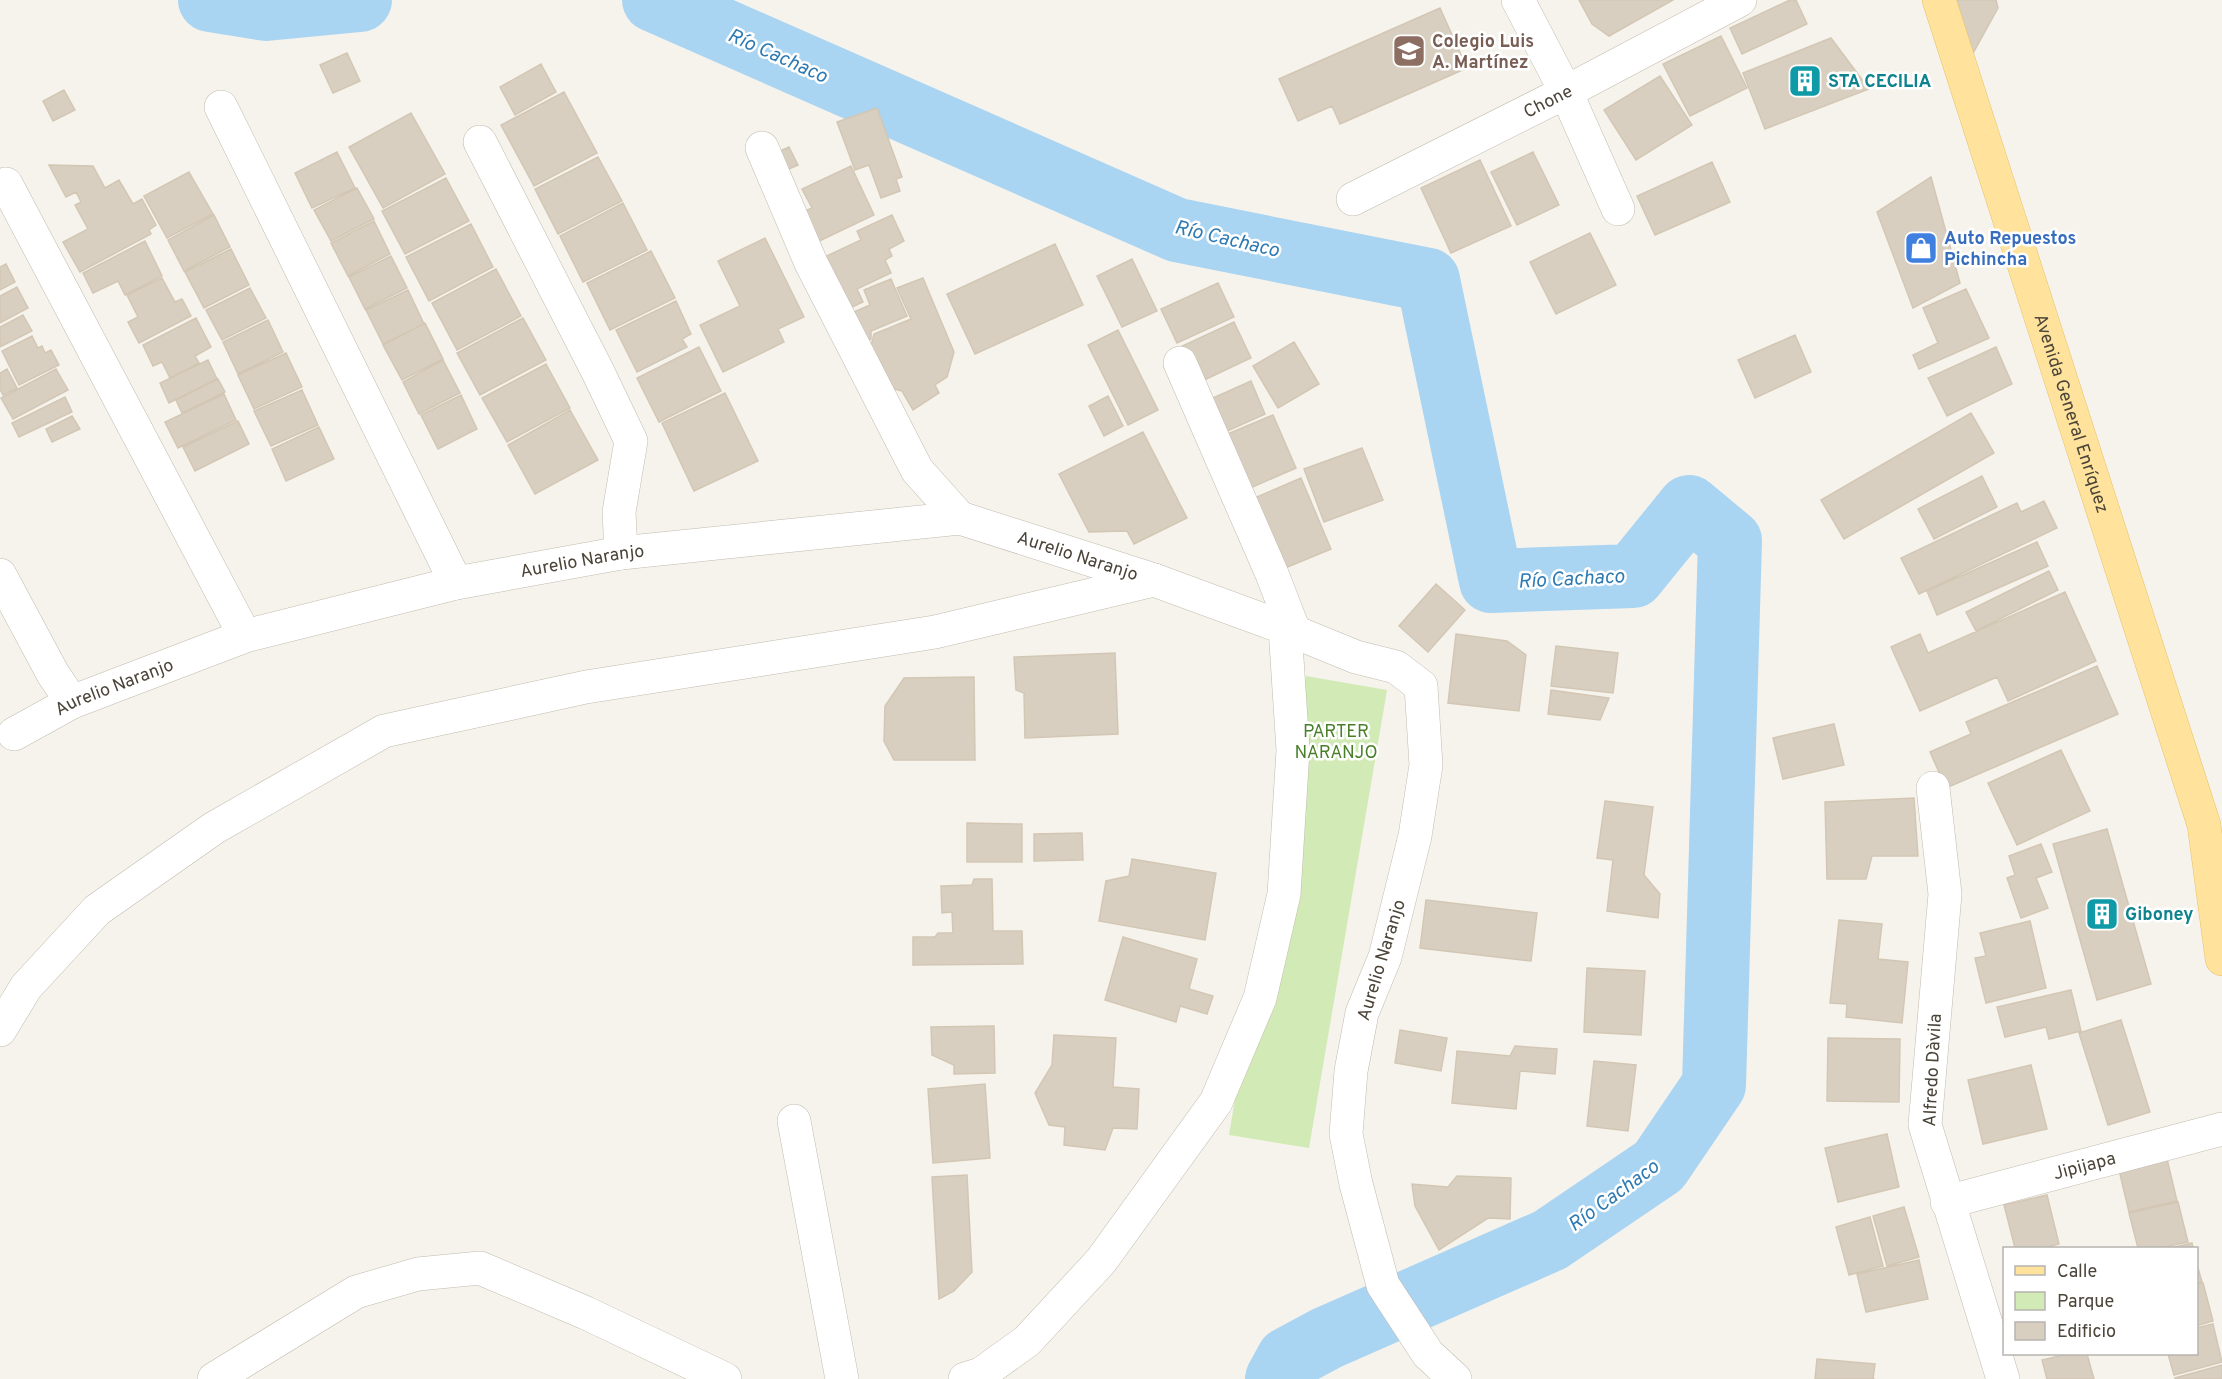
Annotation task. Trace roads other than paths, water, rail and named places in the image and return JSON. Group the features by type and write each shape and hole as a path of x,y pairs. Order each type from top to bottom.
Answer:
{"main road":[{"name":"Avenida General Enríquez","path":"1940,0 2204,825 2222,959"},
{"name":"Avenida General Enríquez","path":"2204,825 2222,857"}],"street":[{"path":"1518,0 1566,92 1618,209"},
{"name":"Chone","path":"1353,199 1566,92 1740,0"},
{"path":"221,107 456,583"},
{"path":"480,142 631,441 619,512 621,553"},
{"path":"762,148 811,263 917,470 960,518"},
{"path":"6,184 245,636"},
{"path":"965,1379 981,1374 1027,1341 1101,1261 1216,1102 1260,998 1284,894 1293,750 1290,629 1272,574 1180,363"},
{"name":"Aurelio Naranjo","path":"14,734 72,702 245,636 456,583 621,553 960,518 1154,580 1290,629 1356,657 1396,667 1421,686 1426,765 1415,836 1385,957 1362,1013 1351,1071 1346,1134 1356,1185 1383,1285 1428,1354 1455,1379"},
{"path":"0,574 53,674 72,702"},
{"path":"0,1030 26,987 97,910 214,828 384,731 586,687 935,632 1154,580"},
{"name":"Alfredo Dàvila","path":"1933,788 1945,894 1925,1125 2003,1379"},
{"path":"794,1121 842,1379"},
{"name":"Jipijapa","path":"1947,1202 2222,1130"},
{"path":"214,1379 356,1292 418,1274 480,1268 678,1355 722,1379"}],"waterway":[{"path":"210,0 266,9 360,0"},
{"name":"Río Cachaco","path":"654,0 1177,230 1428,280 1491,581 1633,576 1689,507 1730,541 1714,1085 1659,1166 1550,1240 1327,1338 1288,1359 1277,1379"}],"place":[{"name":"Colegio Luis A. Martínez","path":"1409,51"},
{"name":"STA CECILIA","path":"1805,81"},
{"name":"Auto Repuestos Pichincha","path":"1921,248"},
{"name":"Giboney","path":"2102,914"}],"park label":[{"name":"PARTER NARANJO","path":"1336,741"}]}
